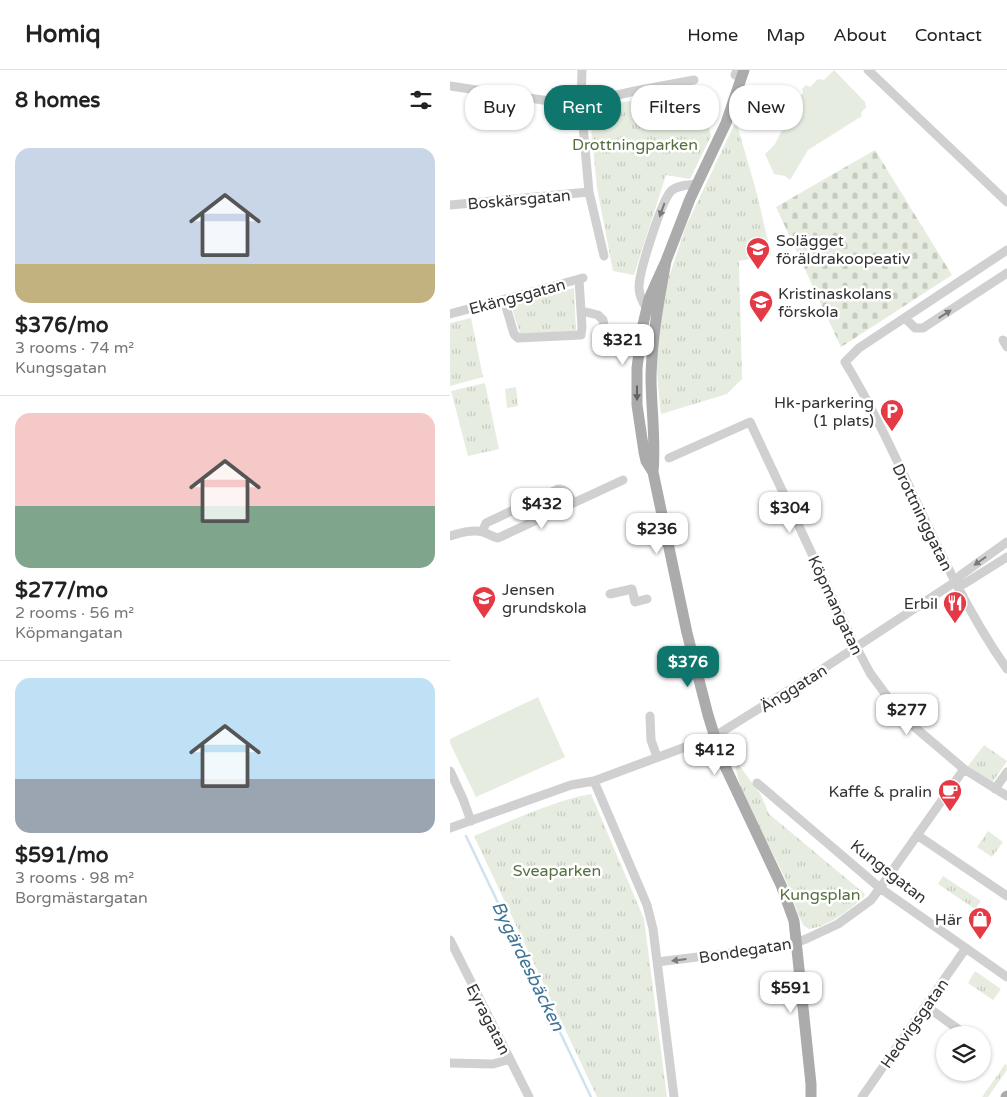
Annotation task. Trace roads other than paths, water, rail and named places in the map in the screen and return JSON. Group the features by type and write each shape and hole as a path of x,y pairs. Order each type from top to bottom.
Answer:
{"main road":[{"path":"653,472 646,461 636,406 636,368 646,309 675,235 732,106 738,71"},
{"path":"666,261 652,348 651,378 655,456 653,472 687,633 722,760 788,901 794,922 811,1097"},
{"path":"811,1084 817,1097"}],"street":[{"path":"582,70 582,85"},
{"path":"868,70 1007,202"},
{"path":"621,94 694,80"},
{"path":"450,86 544,100"},
{"path":"583,130 589,192 604,256"},
{"path":"646,309 639,288 640,281 654,231 666,199 672,190 682,186 697,184"},
{"name":"Boskärsgatan","path":"450,205 589,192"},
{"path":"1007,250 905,318 915,328 923,328 1007,273"},
{"name":"Ekängsgatan","path":"450,314 581,279 582,311"},
{"path":"504,300 514,334 518,338 581,335 582,311 598,315 603,320 604,326"},
{"name":"Drottninggatan","path":"905,318 860,348 845,362 864,396 954,582 1007,669"},
{"name":"Köpmangatan","path":"669,458 750,422 856,648 870,673 895,707 911,724 964,769 1007,796"},
{"path":"450,536 466,532 482,532 490,537 498,538 623,480"},
{"path":"482,532 486,523 558,489 563,489 567,492 573,503"},
{"name":"Änggatan","path":"450,828 571,785 594,781 715,736 856,648 954,582 961,574 1007,542"},
{"name":"Änggatan","path":"954,582 964,584 1007,557"},
{"path":"610,594 632,589 635,602 647,599"},
{"path":"650,716 651,740 657,757"},
{"name":"Bondegatan","path":"658,962 786,946 819,934 838,924 870,900 880,888 964,769"},
{"path":"450,771 471,821"},
{"path":"995,789 1007,772"},
{"path":"594,781 647,905 658,962 674,1097"},
{"name":"Kungsgatan","path":"757,783 880,888 1007,977"},
{"path":"918,835 1007,896"},
{"name":"Eyragatan","path":"451,944 529,1097"},
{"name":"Hedvigsgatan","path":"862,1097 966,948"},
{"path":"926,1006 954,1026"},
{"path":"450,1063 493,1064 510,1059"}],"waterway":[{"name":"Bygärdesbäcken","path":"466,836 591,1097"}],"place":[{"name":"Solägget föräldrakoopeativ","path":"758,270"},
{"name":"Kristinaskolans förskola","path":"761,323"},
{"name":"Hk-parkering (1 plats)","path":"892,432"},
{"name":"Jensen grundskola","path":"484,619"},
{"name":"Erbil","path":"955,624"},
{"name":"Kaffe & pralin","path":"950,812"},
{"name":"Här","path":"980,940"}],"park label":[{"name":"Drottningparken","path":"635,144"},
{"name":"Sveaparken","path":"557,870"},
{"name":"Kungsplan","path":"820,894"}]}
